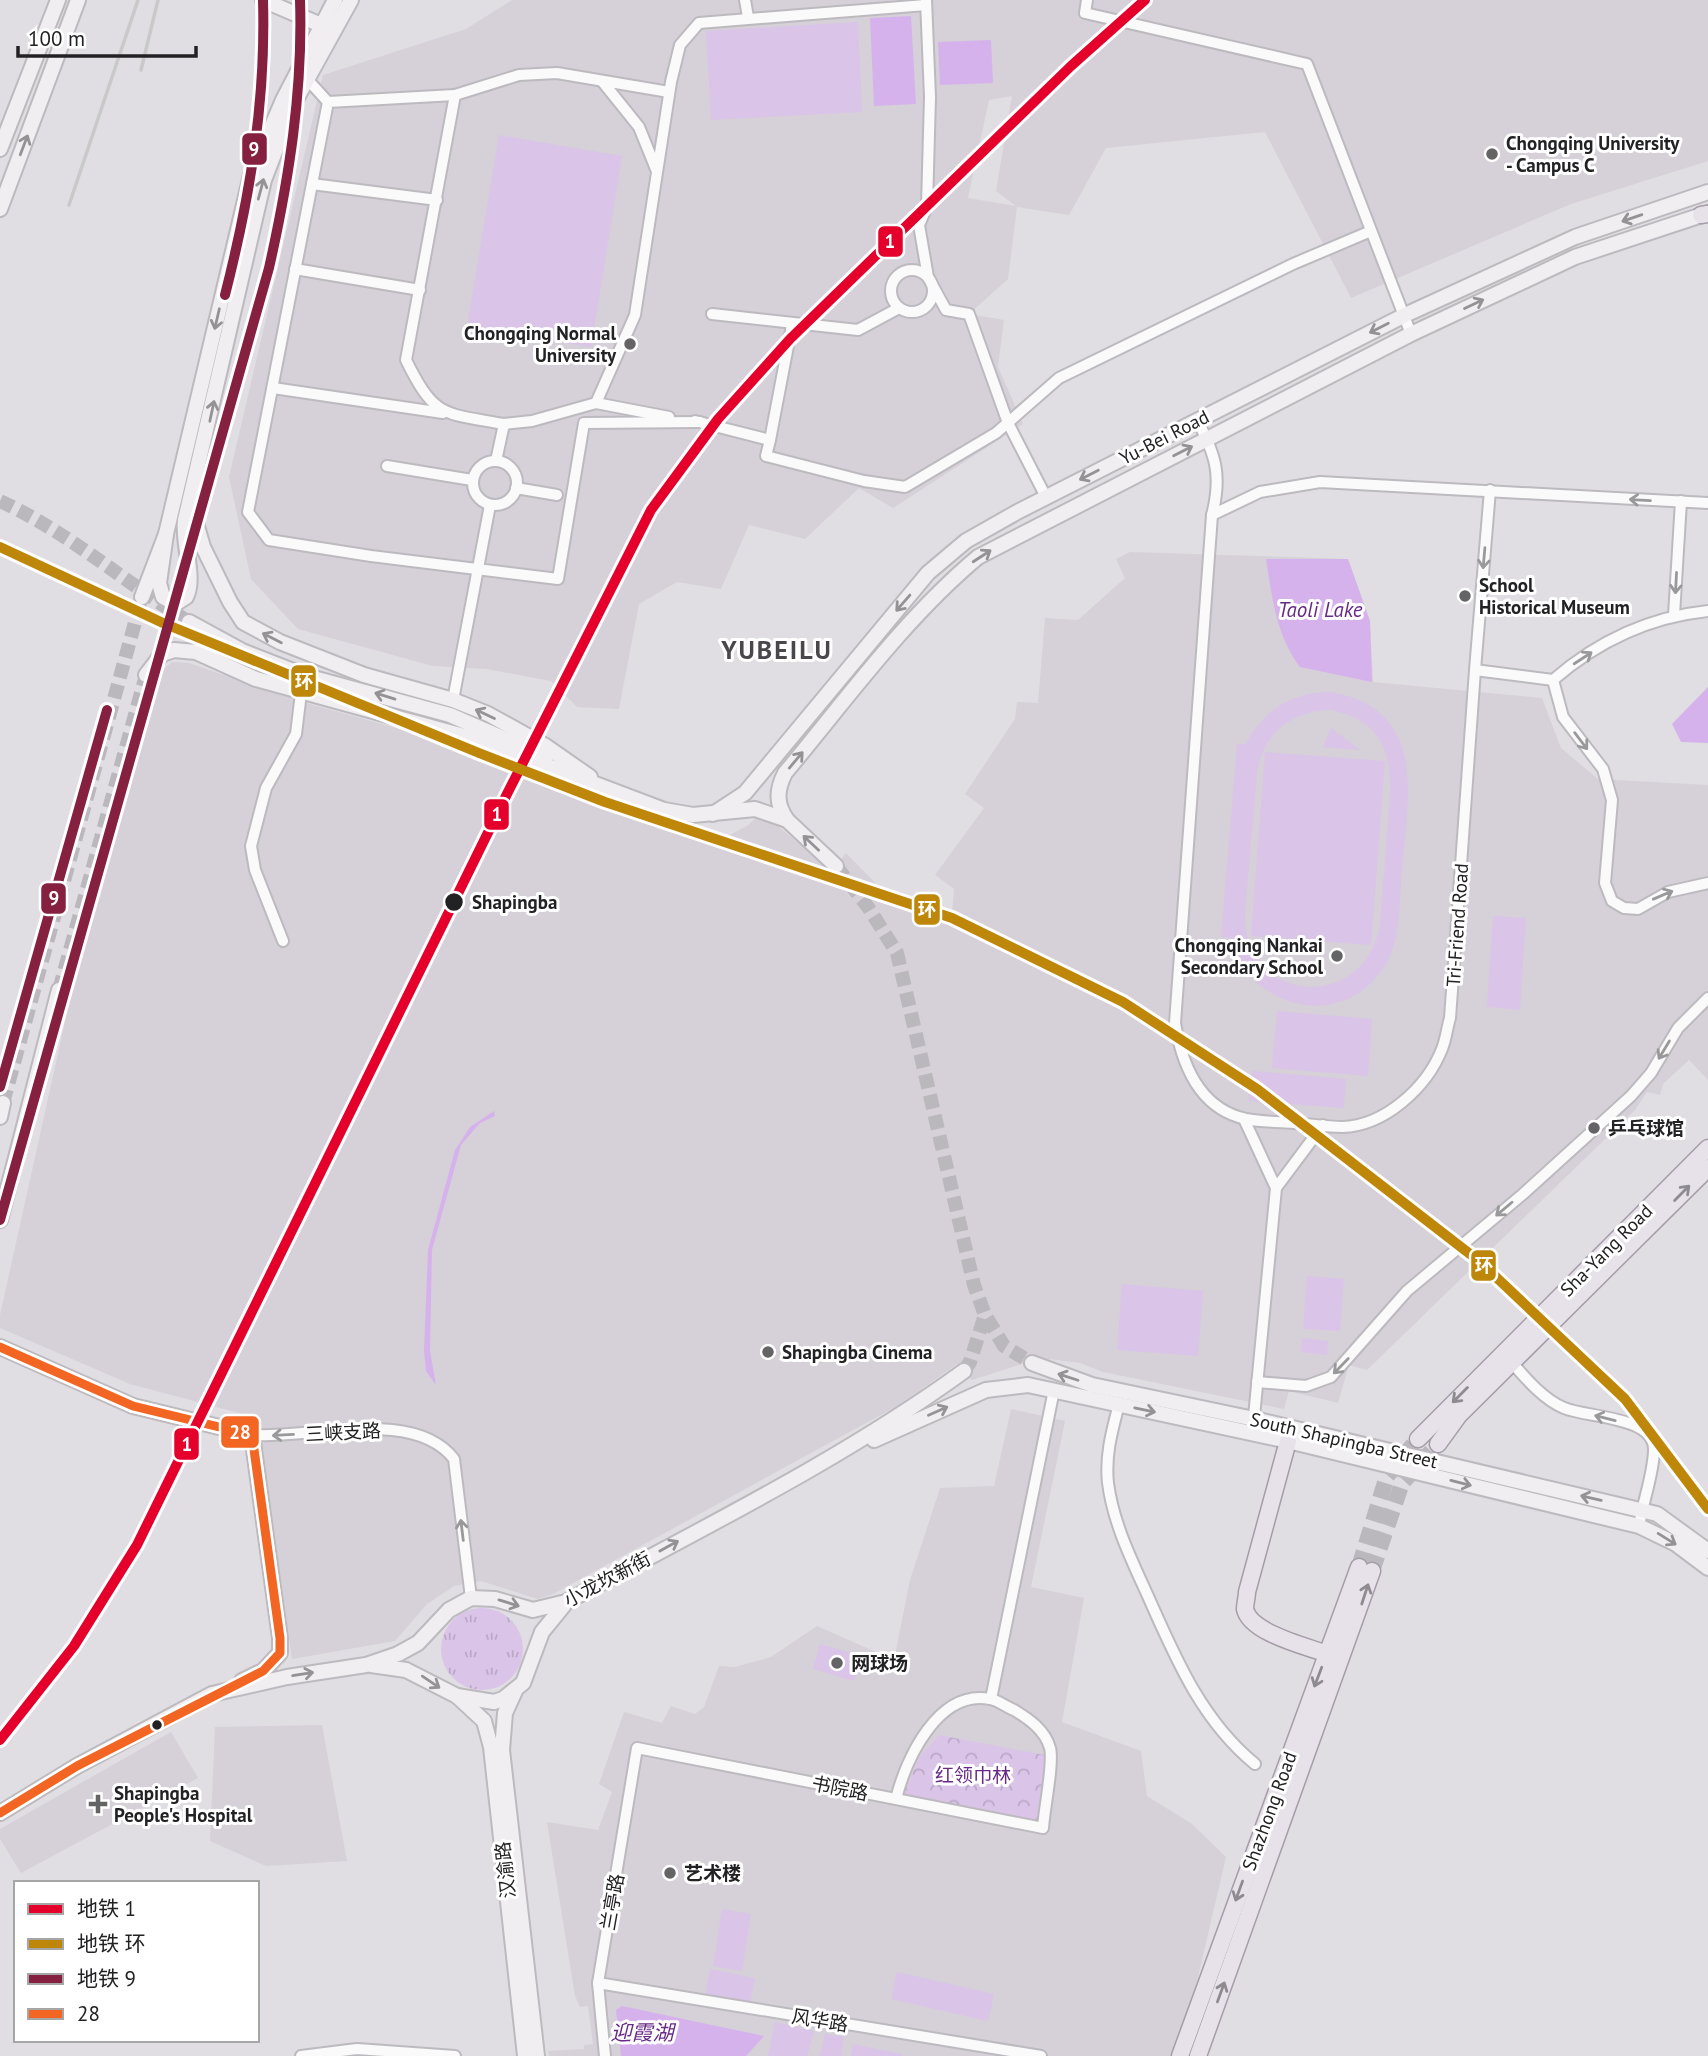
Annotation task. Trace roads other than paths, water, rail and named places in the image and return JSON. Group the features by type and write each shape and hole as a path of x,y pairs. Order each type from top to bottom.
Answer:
{"main road":[{"path":"0,149 58,0"},
{"path":"0,209 78,0"},
{"path":"263,0 321,25"},
{"path":"330,1 321,25 277,112 251,175 166,534 159,583 163,597 174,604 186,597 190,585 184,531 264,180 293,105 351,0"},
{"name":"Yu-Bei Road","path":"713,814 746,793 928,573 967,541 1046,497 1405,315 1575,237 1708,192"},
{"name":"Yu-Bei Road","path":"787,820 781,812 777,789 785,774 942,587 978,557 1028,528 1411,334 1575,257 1706,214"},
{"path":"197,478 195,509 203,547 243,622 280,642 364,675 453,700 488,714 628,798"},
{"path":"142,597 166,534"},
{"path":"189,622 242,651 306,676 358,688 486,729 628,798"},
{"path":"146,675 162,654 174,650 196,652 256,679 482,741 628,798 693,815 755,808 787,820 836,866"},
{"path":"0,1220 58,990"},
{"name":"Sha-Yang Road","path":"1508,1357 1708,1148"},
{"name":"Sha-Yang Road","path":"1508,1357 1708,1168"},
{"path":"0,1347 134,1406 252,1435 281,1638 280,1653 263,1671 212,1694 77,1766 0,1813"},
{"path":"1418,1440 1508,1357"},
{"path":"1438,1444 1508,1357"},
{"name":"South Shapingba Street","path":"1032,1363 1092,1385 1253,1426 1657,1514 1708,1551"},
{"name":"小龙坎新街","path":"471,1598 495,1599 533,1610 566,1602 809,1469 908,1411 964,1371"},
{"name":"South Shapingba Street","path":"1005,1385 1054,1390 1119,1404 1253,1426 1288,1441 1639,1525 1676,1544 1708,1568"},
{"name":"小龙坎新街","path":"809,1469 986,1390 1005,1385"},
{"path":"1288,1441 1247,1592 1245,1609 1253,1623 1266,1632 1327,1654"},
{"name":"Shazhong Road","path":"1180,2056 1327,1654 1366,1569 1198,2056"},
{"path":"212,1694 287,1677 366,1665 398,1654 418,1643 449,1610 471,1598"},
{"name":"汉渝路","path":"537,2056 502,1750 505,1713 515,1691 529,1672 542,1632 566,1602"},
{"path":"366,1665 406,1670 457,1696 494,1702 515,1691"},
{"name":"汉渝路","path":"457,1696 484,1721 491,1747 526,2056"}],"street":[{"path":"745,0 747,17"},
{"path":"1087,0 1084,13 1307,64 1411,334"},
{"path":"596,403 635,315 669,92 680,45 699,23 926,2 930,97 927,205 919,225 928,277 933,296 925,308 912,313 899,308 891,289 897,276 917,270 928,277 946,310 969,314 1008,423 1046,497"},
{"path":"328,102 455,95 519,75 557,74 669,92"},
{"path":"307,79 328,102"},
{"path":"602,80 639,127 657,172"},
{"path":"443,413 421,390 406,360 455,95"},
{"path":"328,102 248,512 269,540 479,571 558,579 584,423 700,422"},
{"path":"312,184 437,200"},
{"path":"792,325 766,456 864,481 905,487 996,433 1059,378 1293,264 1371,231"},
{"path":"295,269 420,290"},
{"path":"712,314 792,325 858,330 899,308"},
{"path":"273,388 504,424 532,421 596,403 700,422 769,440"},
{"path":"1197,420 1207,439 1219,488 1212,515 1175,1023 1180,1052 1190,1078 1214,1103 1244,1119 1323,1125"},
{"path":"496,461 504,424"},
{"path":"496,461 508,465 515,475 516,488 507,501 490,505 481,500 474,491 472,480 477,470 485,463 496,461"},
{"path":"387,466 472,480"},
{"path":"1212,515 1260,492 1320,482 1708,503"},
{"path":"516,488 557,495"},
{"name":"Tri-Friend Road","path":"1323,1125 1344,1127 1373,1120 1394,1109 1419,1084 1442,1049 1450,1018 1490,490"},
{"path":"1674,615 1681,501"},
{"path":"453,700 490,505"},
{"path":"1475,670 1505,676 1553,680 1618,635 1674,615 1708,611"},
{"path":"1553,680 1563,717 1603,769 1612,800 1605,883 1612,901 1624,908 1638,909 1668,892 1708,883"},
{"path":"283,941 256,870 251,846 266,788 296,734 301,693"},
{"path":"1257,1382 1307,1387 1331,1377 1407,1291 1522,1194 1631,1096 1651,1073 1678,1028 1708,998"},
{"path":"1244,1119 1276,1188 1253,1426"},
{"path":"1276,1188 1323,1125"},
{"path":"1508,1357 1543,1394 1564,1408 1641,1427 1650,1437 1655,1450 1639,1525"},
{"path":"897,1799 903,1772 937,1718 950,1706 972,1698 991,1699 1054,1390"},
{"path":"1119,1404 1107,1450 1108,1484 1133,1567 1195,1695 1229,1743 1255,1764"},
{"name":"三峡支路","path":"252,1435 392,1429 425,1437 442,1446 454,1459 471,1598"},
{"name":"书院路","path":"637,1748 1043,1828 1051,1749 1034,1722 991,1699"},
{"name":"兰亭路","path":"605,2056 598,1983 637,1748"},
{"name":"风华路","path":"598,1983 1041,2056"},
{"path":"301,2056 357,2049 455,2056"}],"water":[{"path":"911,16 916,104 874,106 870,18"},
{"path":"991,40 993,83 940,85 938,42"},
{"name":"Taoli Lake","path":"1266,559 1348,559 1370,621 1372,682 1300,667 1280,629"},
{"path":"1708,687 1708,743 1681,742 1672,724"},
{"path":"494,1111 495,1116 480,1123 461,1145 432,1250 430,1351 436,1385 426,1371 424,1351 428,1250 455,1150 470,1127"},
{"name":"迎霞湖","path":"622,2006 764,2036 746,2056 621,2056 616,2010"}],"tunnel":[{"path":"0,501 73,543 189,622"},
{"path":"3,1103 142,597"},
{"path":"59,990 146,675"},
{"path":"836,866 868,907 897,953 974,1285 985,1315 1004,1346 1032,1363"},
{"path":"964,1371 970,1362 985,1315"},
{"path":"1359,1567 1387,1476 1418,1439"},
{"path":"1372,1571 1402,1483 1438,1444"}],"railway":[{"path":"69,205 138,0"},
{"path":"141,70 158,0"}],"metro line":[{"name":"9","path":"225,295 249,185 259,112 263,0"},
{"name":"9","path":"0,1220 269,268 283,201 297,101 300,0"},
{"name":"1","path":"0,1740 74,1646 137,1545 507,794 651,510 718,419 790,339 1071,66 1145,0"},
{"name":"环","path":"0,547 163,623 479,753 605,802 952,918 1123,1002 1257,1089 1479,1261 1625,1399 1708,1509"},
{"name":"9","path":"0,1087 107,710"}],"place":[{"name":"Chongqing University - Campus C","path":"1492,154"},
{"name":"Chongqing Normal University","path":"630,344"},
{"name":"School Historical Museum","path":"1465,596"},
{"name":"Shapingba","path":"454,902"},
{"name":"Chongqing Nankai Secondary School","path":"1337,956"},
{"name":"乒乓球馆","path":"1594,1128"},
{"name":"Shapingba Cinema","path":"768,1352"},
{"name":"网球场","path":"837,1663"},
{"name":"Shapingba People's Hospital","path":"98,1804"},
{"name":"艺术楼","path":"670,1873"}],"district":[{"name":"YUBEILU","path":"777,650"}],"park label":[{"name":"红领巾林","path":"973,1775"}]}
